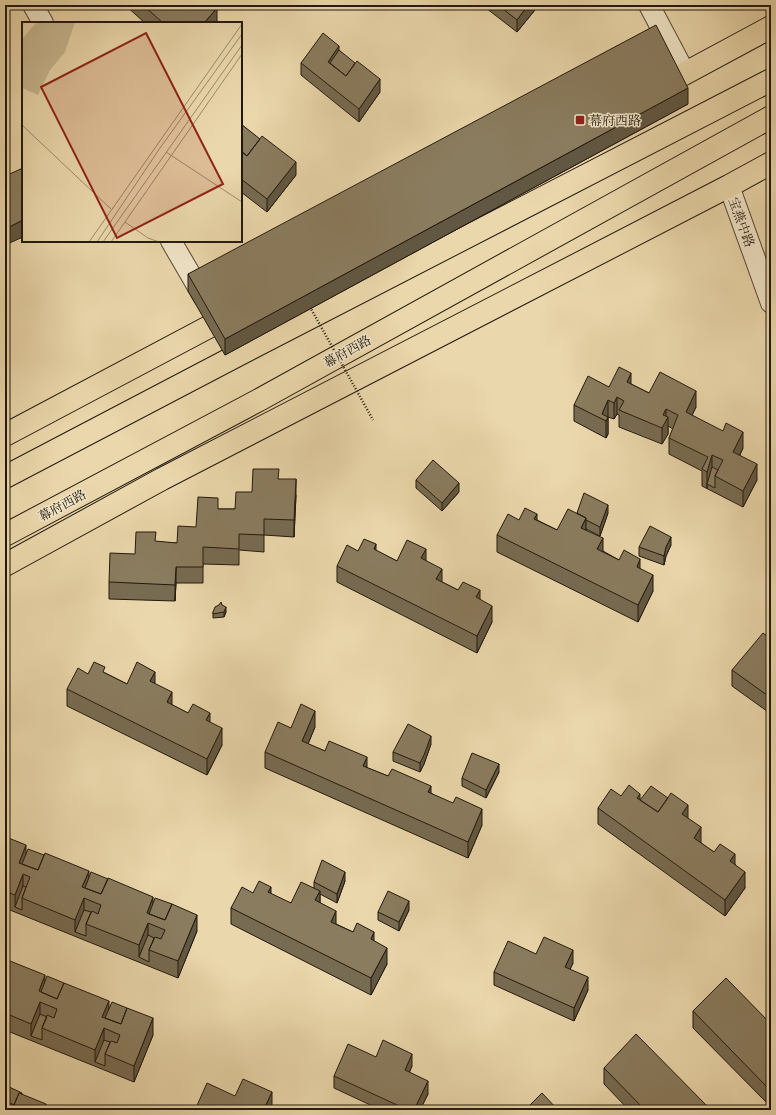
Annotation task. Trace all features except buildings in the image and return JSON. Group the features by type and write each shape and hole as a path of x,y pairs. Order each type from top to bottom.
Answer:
{"main road":[{"path":"636,100 771,27"},
{"path":"5,435 227,339 771,80"},
{"name":"幕府西路","path":"5,535 259,400 771,117"},
{"name":"幕府西路","path":"5,565 162,479 771,163"},
{"path":"5,477 227,339 250,305"}],"street":[{"path":"33,5 43,22"},
{"path":"649,5 685,73"},
{"name":"宝燕中路","path":"729,186 771,303"},
{"path":"172,242 227,339"}],"path":[{"path":"309,306 373,420"}],"place":[{"name":"幕府西路","path":"580,120"}]}
